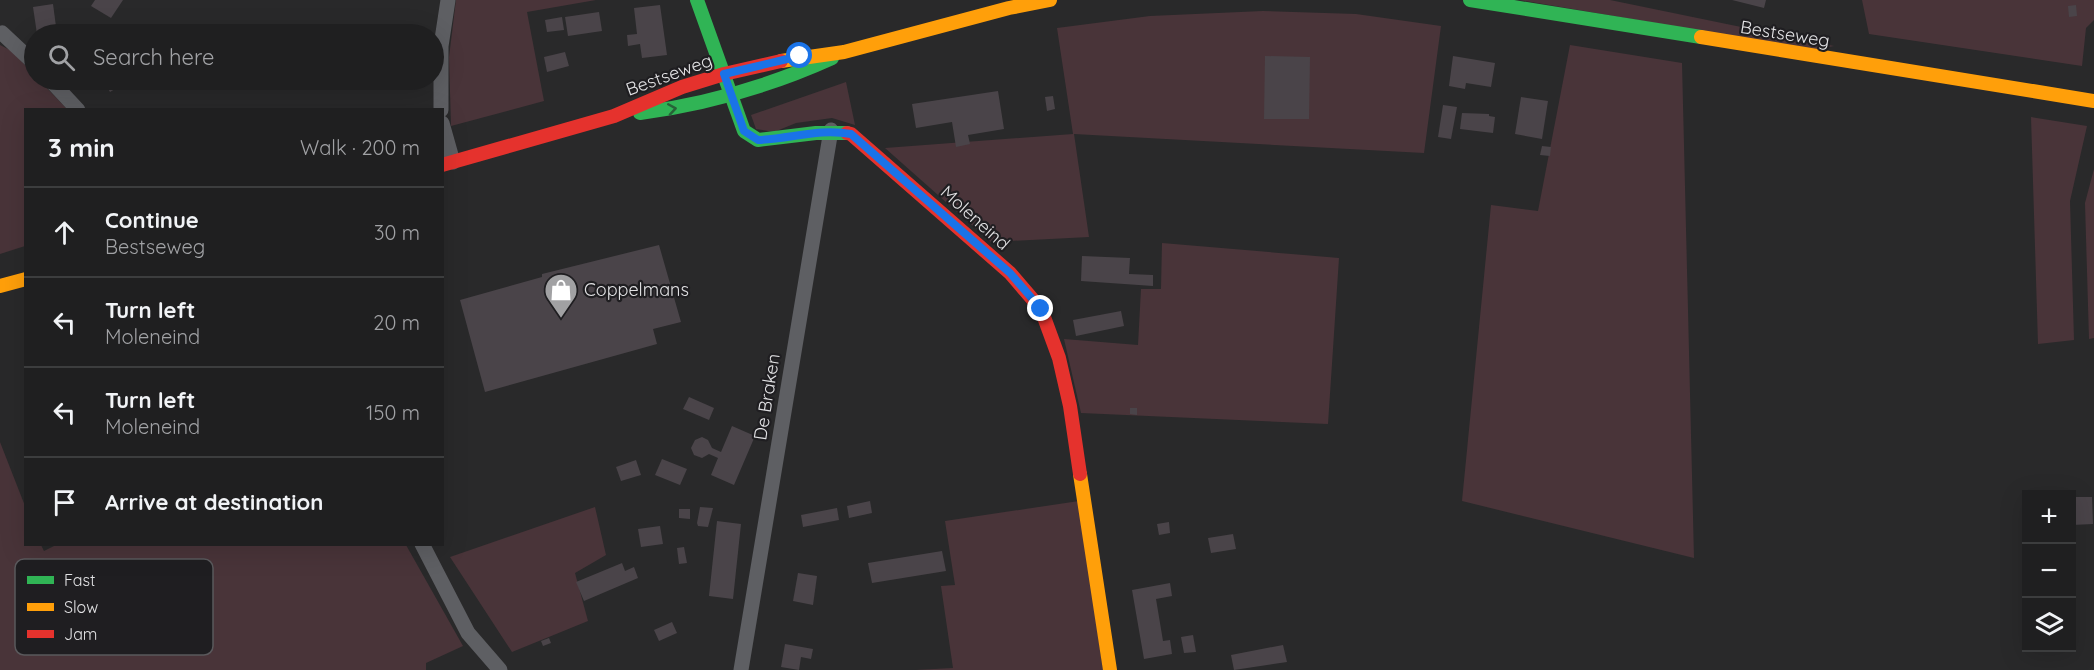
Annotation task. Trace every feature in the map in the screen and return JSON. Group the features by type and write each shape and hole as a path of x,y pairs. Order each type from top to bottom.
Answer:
{"main road":[{"name":"Moleneind","path":"698,0 744,131 758,140 831,130 851,134 1010,273 1041,309 1059,358 1070,406 1110,670"},
{"name":"Bestseweg","path":"448,163 614,116 682,87 724,74 800,56 844,52 1009,8 1050,0"},
{"name":"Bestseweg","path":"1470,0 2094,101"},
{"name":"Bestseweg","path":"614,116 688,106 731,95 804,72 844,52"},
{"path":"0,286 24,280"}],"street":[{"path":"444,26 448,0"},
{"path":"0,34 2,33 24,54"},
{"path":"59,90 76,108"},
{"path":"441,90 441,108"},
{"name":"De Braken","path":"741,670 831,130"},
{"path":"444,136 448,163"},
{"path":"423,546 468,633 500,670"}],"shaded area":[{"path":"456,0 596,0 527,12 544,101 451,126 449,57"},
{"path":"1519,0 1610,0 1834,46 1814,50"},
{"path":"1862,0 2094,0 2094,20 2086,28 2082,66 1869,34"},
{"path":"1263,11 1356,14 1441,26 1424,153 1074,134 1089,237 991,242 885,148 1073,134 1057,28 1150,16"},
{"path":"0,45 12,51 24,64 24,90 49,90 66,108 24,108 24,246 0,254"},
{"path":"1570,45 1682,63 1694,558 1462,501 1491,205 1538,211"},
{"path":"846,82 855,125 832,118 796,123 774,132 756,129 751,115"},
{"path":"2031,117 2087,126 2070,201 2074,340 2038,344"},
{"path":"2094,169 2094,338 2089,339 2085,203"},
{"path":"1162,243 1339,258 1328,424 1081,413 1064,339 1138,345 1141,289 1161,289"},
{"path":"0,442 24,503 24,546 42,546 44,551 54,546 407,546 463,646 426,663 426,670 0,670"},
{"path":"1079,501 1103,670 915,670 953,668 941,586 955,585 945,521"},
{"path":"595,507 606,555 575,573 588,621 512,652 450,557"}],"building":[{"path":"95,0 123,0 111,18 91,6"},
{"path":"1732,0 1766,0 1764,8"},
{"path":"53,4 56,24 36,24 33,7"},
{"path":"660,5 667,55 642,58 640,44 628,46 627,35 637,34 634,8"},
{"path":"2076,5 2077,16 2069,17 2068,6"},
{"path":"599,12 602,31 568,36 565,17"},
{"path":"562,17 564,30 547,32 545,20"},
{"path":"565,52 569,66 547,72 544,57"},
{"path":"1265,56 1310,57 1309,119 1264,119"},
{"path":"1453,56 1495,63 1491,87 1466,83 1465,89 1449,86"},
{"path":"998,91 1004,129 968,135 970,144 956,147 952,122 916,128 912,104"},
{"path":"1053,96 1055,109 1047,111 1045,97"},
{"path":"1521,97 1548,101 1542,139 1515,134"},
{"path":"1443,105 1457,107 1451,139 1438,137"},
{"path":"1462,113 1489,114 1495,117 1493,133 1460,129"},
{"path":"1542,146 1551,147 1550,156 1540,155"},
{"path":"659,245 681,322 653,329 657,344 485,392 460,300 542,277 542,274"},
{"path":"1082,256 1130,258 1129,274 1153,275 1153,286 1081,281"},
{"path":"1121,311 1124,326 1076,336 1073,320"},
{"path":"689,397 714,408 709,420 683,409"},
{"path":"1130,408 1137,408 1137,415 1130,414"},
{"path":"732,426 755,436 734,485 711,475 718,458 709,454 702,458 694,455 691,448 695,440 702,437 708,440 712,448 721,452"},
{"path":"662,459 687,469 680,485 655,475"},
{"path":"636,460 641,475 621,481 616,467"},
{"path":"2076,497 2092,497 2093,524 2076,525"},
{"path":"870,501 872,513 849,518 847,506"},
{"path":"700,507 713,508 708,527 698,526"},
{"path":"837,508 839,520 803,527 801,515"},
{"path":"679,509 690,509 690,519 679,518"},
{"path":"717,521 741,524 733,599 709,596"},
{"path":"1169,522 1170,533 1159,535 1157,524"},
{"path":"660,526 663,544 641,547 638,529"},
{"path":"1233,534 1236,549 1211,553 1208,538"},
{"path":"684,547 687,563 679,564 677,548"},
{"path":"942,551 946,571 872,583 868,563"},
{"path":"622,563 625,571 634,567 638,578 584,601 576,582"},
{"path":"798,573 817,576 813,605 793,601"},
{"path":"1170,583 1172,596 1156,599 1163,641 1170,640 1172,654 1144,659 1132,590"},
{"path":"672,622 677,633 659,641 654,630"},
{"path":"1193,635 1196,652 1184,653 1181,637"},
{"path":"549,638 551,643 543,646 541,641"},
{"path":"785,644 813,649 811,659 801,657 799,670 781,667"},
{"path":"1283,645 1287,662 1234,670 1231,655"}],"traffic: fast":[{"path":"697,0 744,131 758,140 816,133 847,133"},
{"path":"1470,0 1701,37"},
{"path":"640,113 690,105 738,93 832,58"}],"traffic: slow":[{"path":"781,61 844,52 1009,8 1050,0"},
{"path":"1701,37 2094,101"},
{"path":"0,286 24,280"},
{"path":"1080,474 1110,670"}],"traffic: jam":[{"path":"444,164 614,116 682,87 724,74 781,61"},
{"path":"847,133 851,134 1010,273 1041,309 1059,358 1070,406 1080,474"}],"place":[{"name":"Coppelmans","path":"561,319"}],"route":[{"path":"800,56 724,74 744,131 758,140 773,140 814,131 831,130 851,134 1010,273 1041,309"}]}
